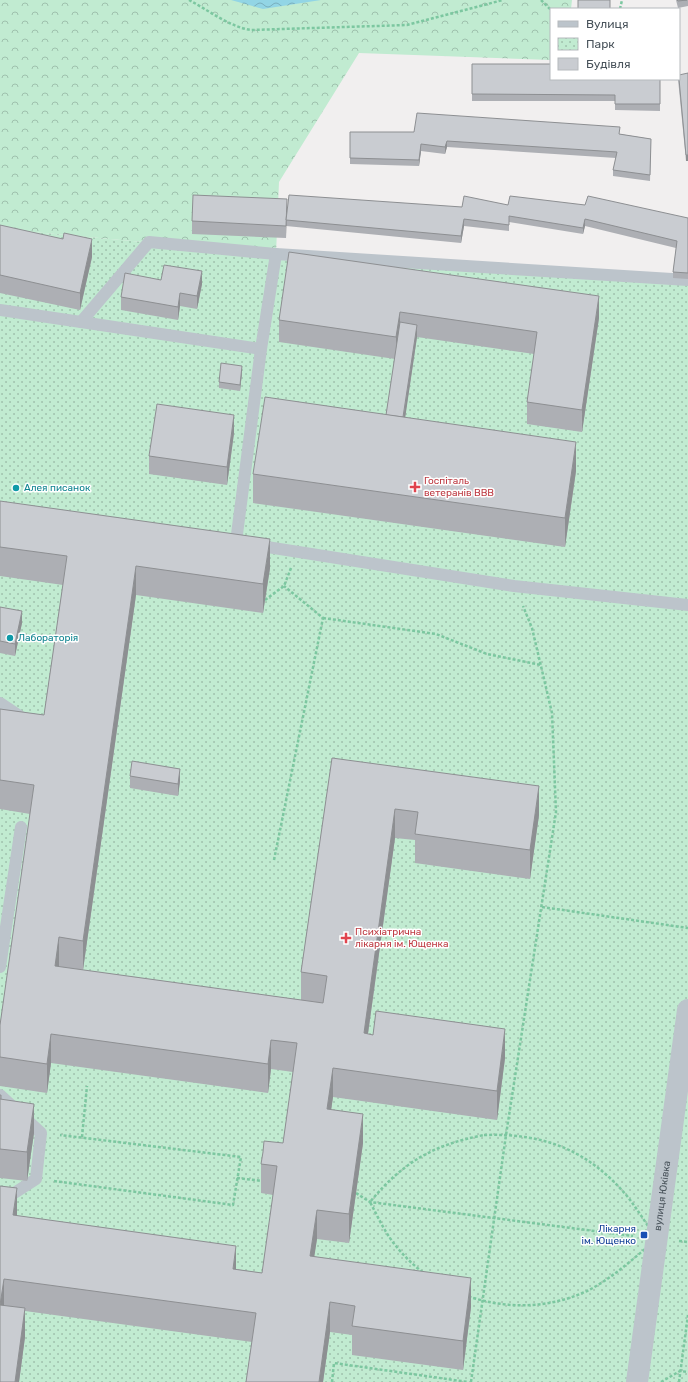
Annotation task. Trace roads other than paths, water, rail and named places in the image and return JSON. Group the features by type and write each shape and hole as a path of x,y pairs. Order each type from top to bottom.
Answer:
{"street":[{"name":"вулиця Юківка","path":"637,1382 653,1239 688,1010"}],"lane":[{"path":"81,322 149,242 276,254 688,280"},
{"path":"276,254 232,541 514,586 688,605"},
{"path":"0,310 261,349"},
{"path":"0,703 20,718 33,723"},
{"path":"0,967 21,827"},
{"path":"0,1095 41,1133 36,1179 5,1199 0,1199"}],"water":[{"path":"231,0 321,0 263,9"}],"place":[{"name":"Госпіталь ветеранів ВВВ","path":"415,487"},
{"name":"Алея писанок","path":"16,488"},
{"name":"Лабораторія","path":"10,638"},
{"name":"Психіатрична лікарня ім. Ющенка","path":"346,938"},
{"name":"Лікарня ім. Ющенко","path":"644,1235"}]}
